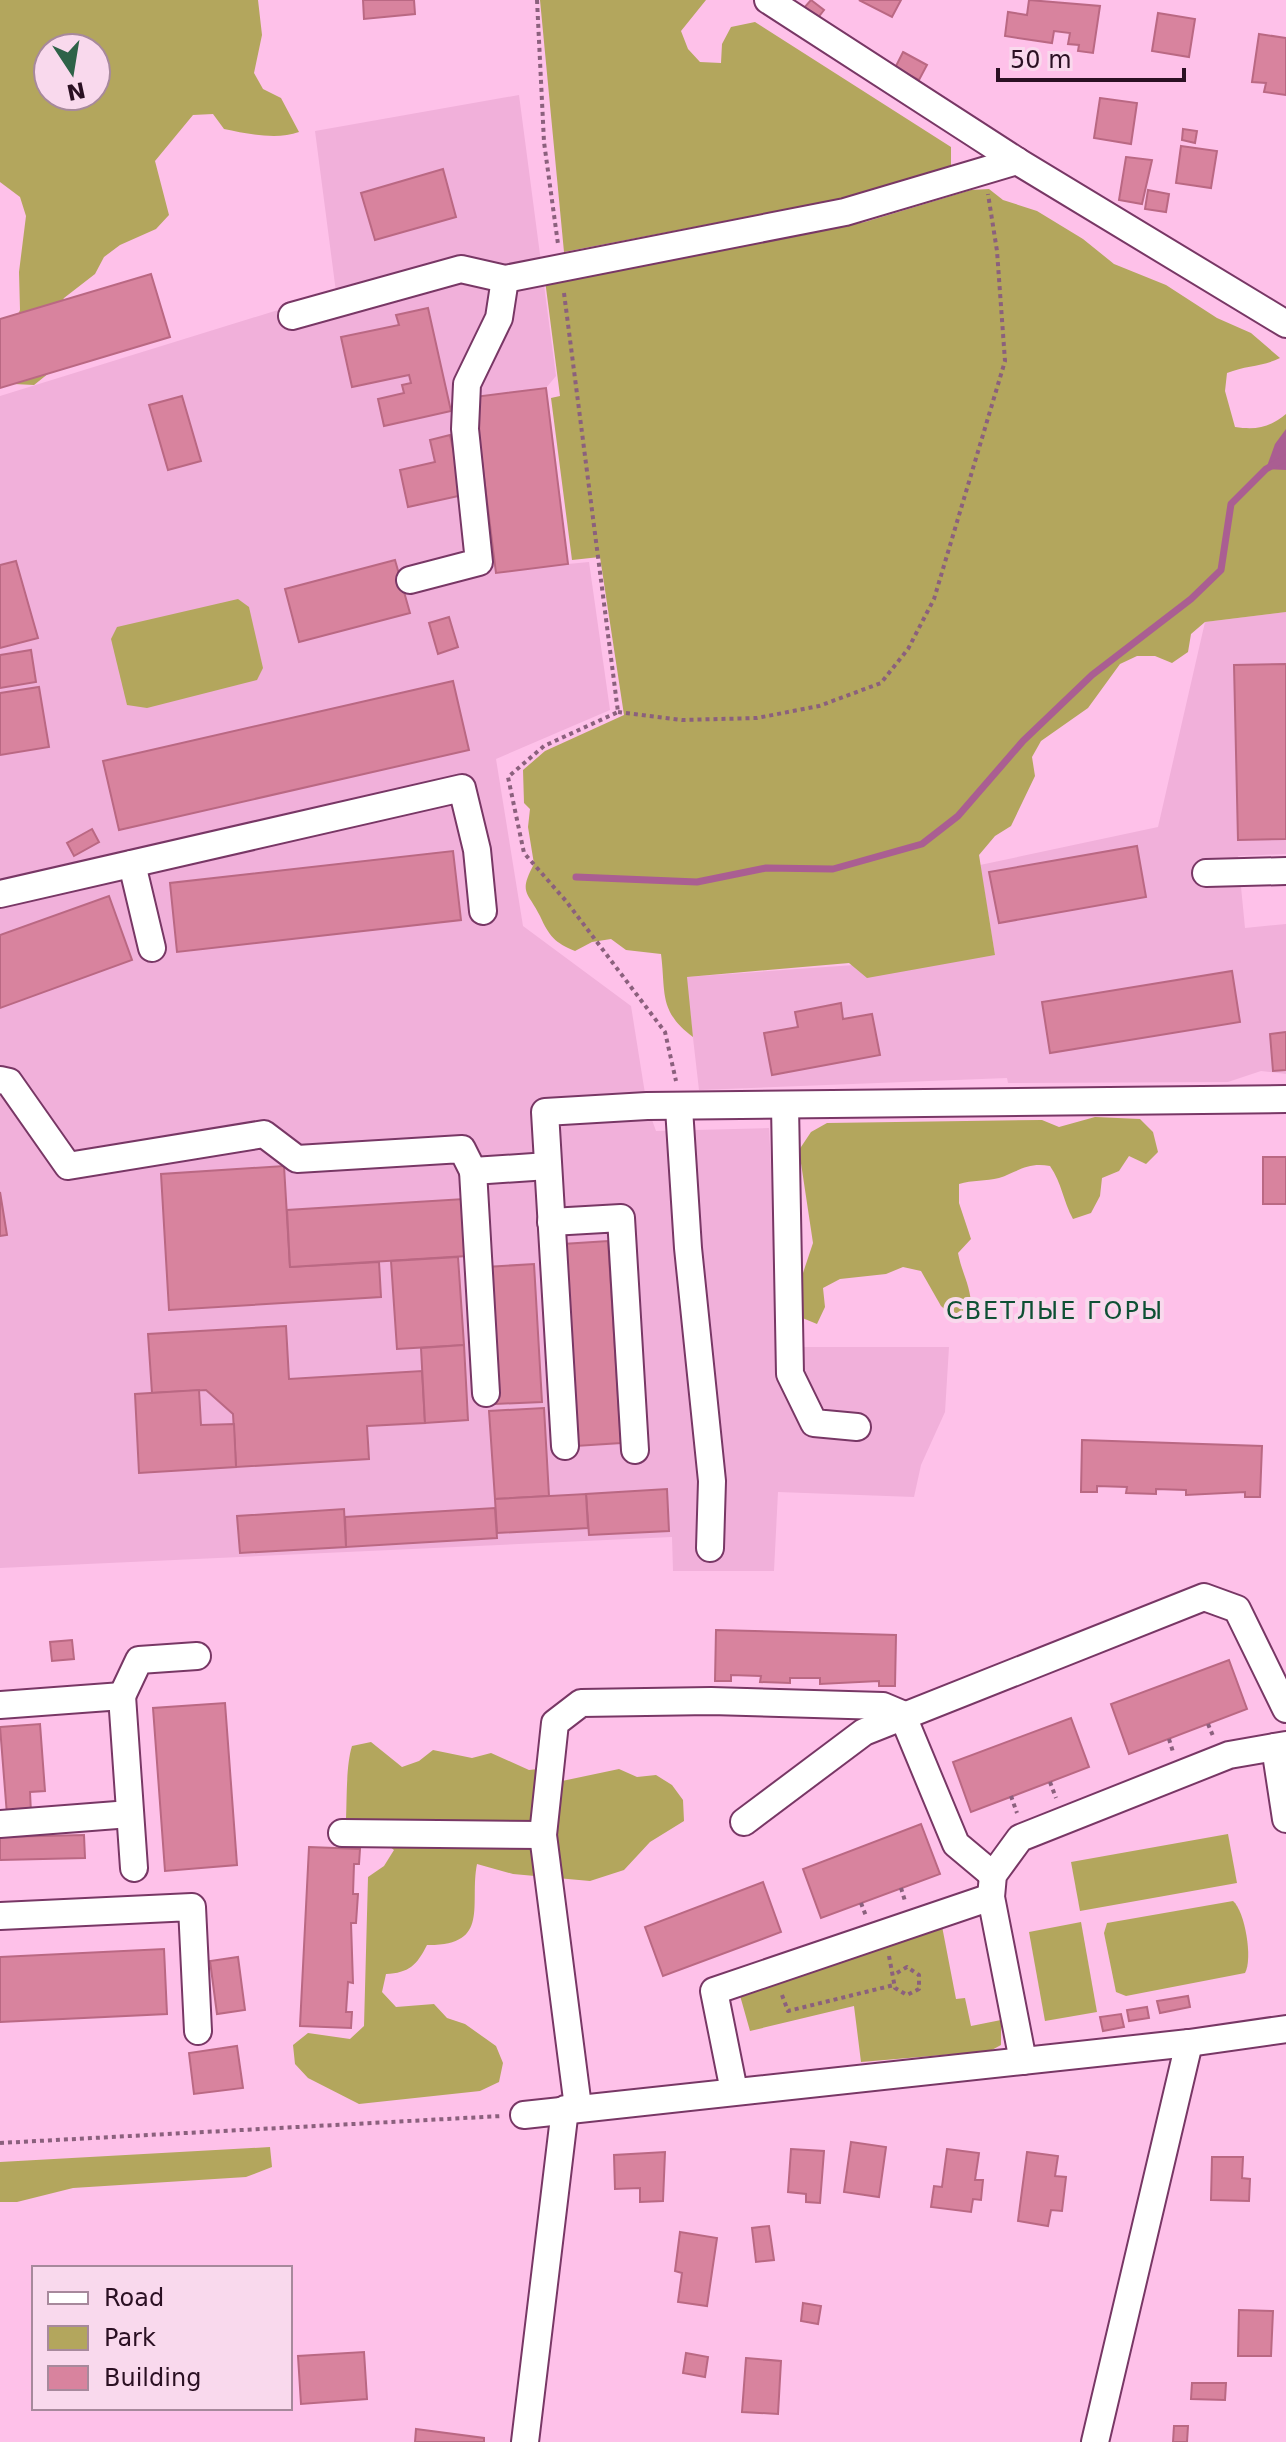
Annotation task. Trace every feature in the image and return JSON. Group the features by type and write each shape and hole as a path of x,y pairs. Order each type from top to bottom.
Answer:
{"street":[{"path":"768,0 1017,161 1286,324"},
{"path":"292,316 461,269 505,279 845,212 1017,161"},
{"path":"410,580 479,562 465,429 467,384 499,318 505,279"},
{"path":"0,894 462,788 477,850 483,911"},
{"path":"132,864 152,948"},
{"path":"1206,873 1286,871"},
{"path":"0,1080 9,1082 68,1166 264,1134 297,1159 462,1149 473,1171 486,1393"},
{"path":"565,1446 545,1112 1286,1099"},
{"path":"785,1106 790,1374 814,1423 857,1427"},
{"path":"679,1108 688,1248 712,1481 710,1548"},
{"path":"473,1171 548,1166"},
{"path":"551,1222 621,1218 635,1450"},
{"path":"744,1822 864,1732 902,1714 1204,1597 1237,1609 1286,1709"},
{"path":"134,1868 122,1696 139,1660 197,1656"},
{"path":"0,1705 122,1696"},
{"path":"525,2442 571,2108 543,1835 555,1723 581,1703 711,1701 883,1706 902,1714 956,1844 992,1886 1023,2061"},
{"path":"734,2091 714,1991 773,1972 992,1886 1020,1838 1229,1755 1281,1746 1286,1819"},
{"path":"0,1824 130,1814"},
{"path":"342,1833 543,1835"},
{"path":"0,1916 192,1907 198,2031"},
{"path":"524,2115 1189,2043 1286,2029"},
{"path":"1095,2442 1189,2043"}],"path":[{"path":"537,0 544,142 618,712"},
{"path":"679,1108 675,1066 665,1032 566,901 524,853 508,777 544,746 618,712 697,720 757,718 819,706 881,683 908,649 934,599 1005,361 997,251 984,172"},
{"path":"907,1967 919,1975 919,1989 914,1993 900,1993 894,1985 895,1974 900,1969 907,1967"},
{"path":"773,1972 788,2011 894,1985"},
{"path":"0,2143 524,2115"}],"shaded area":[{"path":"519,95 556,376 546,388 568,564 589,562 610,710 496,759 523,926 631,1006 647,1106 656,1131 769,1128 780,1347 949,1347 945,1412 921,1465 914,1497 778,1492 774,1571 673,1571 672,1537 0,1568 0,396 336,292 315,131"},
{"path":"1286,429 1286,470 1266,469 1275,444"},
{"path":"1286,612 1286,854 1238,856 1245,928 1286,924 1286,1074 1261,1071 1228,1082 1008,1083 1007,1078 699,1090 686,977 995,955 980,865 1158,827 1205,622"}],"green space":[{"path":"0,0 258,0 262,35 254,73 263,89 281,98 299,132 272,136 243,133 224,129 213,114 193,115 155,161 169,215 156,229 120,245 104,257 95,274 64,298 54,315 49,373 34,385 14,384 12,328 20,310 19,272 26,216 20,197 0,182"},
{"path":"540,0 706,0 681,31 688,49 700,62 721,63 722,44 731,27 755,22 951,147 951,165 936,175 870,193 564,252"},
{"path":"989,189 1003,200 1037,211 1083,239 1114,264 1166,285 1217,318 1251,333 1280,358 1227,373 1225,391 1235,427 1262,427 1286,414 1286,612 1205,622 1191,634 1188,652 1172,663 1155,656 1137,656 1120,664 1088,708 1041,741 1032,757 1035,776 1011,826 995,836 979,855 995,955 867,978 849,963 687,977 693,1037 682,1028 669,1009 661,954 626,950 611,939 592,942 575,951 568,948 550,934 526,892 526,881 534,864 528,827 530,809 524,803 523,770 545,751 624,715 600,557 572,560 551,398 560,396 545,280 865,222 971,190"},
{"path":"238,599 249,607 263,668 257,680 147,708 127,705 111,639 117,627"},
{"path":"1095,1117 1140,1119 1153,1132 1158,1152 1146,1164 1129,1156 1119,1171 1102,1178 1100,1196 1091,1213 1073,1219 1050,1166 1029,1166 999,1178 959,1184 959,1203 971,1239 958,1253 970,1294 971,1309 956,1319 941,1306 921,1271 903,1267 886,1274 840,1279 823,1288 825,1307 817,1324 800,1317 801,1279 813,1243 799,1150 811,1132 827,1123 1042,1120 1059,1127"},
{"path":"371,1742 402,1767 419,1761 433,1750 472,1758 491,1753 529,1770 547,1768 562,1781 619,1769 637,1777 656,1775 672,1785 683,1800 684,1821 650,1842 624,1870 590,1881 513,1874 477,1864 475,1908 469,1931 461,1939 427,1945 411,1967 386,1974 382,1992 396,2007 434,2004 447,2018 465,2024 496,2046 503,2063 499,2082 480,2091 359,2104 308,2078 295,2064 293,2045 308,2033 350,2039 364,2026 368,1877 384,1866 394,1850 364,1827 346,1820 352,1746"},
{"path":"1228,1834 1237,1883 1080,1911 1071,1862"},
{"path":"1233,1901 1241,1914 1246,1936 1248,1957 1245,1973 1126,1996 1116,1992 1104,1933 1107,1923"},
{"path":"941,1921 956,1999 965,1998 971,2026 1001,2020 1001,2045 990,2051 861,2062 854,2006 750,2031 739,1992"},
{"path":"1081,1922 1097,2012 1045,2021 1029,1932"},
{"path":"270,2147 272,2167 246,2177 73,2188 17,2202 0,2202 0,2162"}],"building":[{"path":"363,0 414,0 415,14 364,19"},
{"path":"811,0 824,10 817,19 803,9"},
{"path":"859,0 901,0 892,17"},
{"path":"1029,0 1100,6 1093,53 1078,51 1079,45 1068,44 1070,33 1054,31 1052,43 1005,36 1008,12 1027,15"},
{"path":"1158,13 1195,19 1189,57 1152,51"},
{"path":"1259,34 1286,38 1286,95 1264,92 1266,83 1252,82"},
{"path":"903,52 927,65 919,80 895,68"},
{"path":"1100,98 1137,103 1131,144 1094,138"},
{"path":"1183,129 1197,131 1195,143 1182,140"},
{"path":"1181,146 1217,151 1211,188 1176,183"},
{"path":"1126,157 1152,160 1142,204 1119,200"},
{"path":"443,169 456,217 375,240 361,193"},
{"path":"1148,190 1169,194 1166,212 1145,209"},
{"path":"151,274 170,337 0,388 0,319"},
{"path":"428,308 451,411 384,426 378,399 404,393 402,385 411,383 409,375 352,387 341,337 399,325 396,315"},
{"path":"546,388 568,564 496,573 474,397"},
{"path":"182,396 201,461 168,470 149,405"},
{"path":"450,435 463,495 408,507 400,470 435,462 430,440"},
{"path":"395,560 410,613 299,642 285,589"},
{"path":"16,561 38,638 0,648 0,565"},
{"path":"449,617 458,647 438,654 429,623"},
{"path":"31,650 36,682 0,688 0,655"},
{"path":"1286,664 1286,839 1238,840 1234,665"},
{"path":"453,681 469,750 119,830 103,761"},
{"path":"39,687 49,747 0,755 0,693"},
{"path":"92,829 99,842 74,856 67,843"},
{"path":"1137,846 1146,897 999,923 989,872"},
{"path":"453,851 461,920 177,952 170,883"},
{"path":"109,896 132,960 0,1008 0,935"},
{"path":"1232,971 1240,1022 1050,1053 1042,1002"},
{"path":"841,1003 843,1019 872,1014 880,1055 772,1075 764,1033 798,1027 795,1012"},
{"path":"1286,1032 1286,1070 1273,1071 1270,1034"},
{"path":"1263,1157 1286,1157 1286,1204 1263,1204"},
{"path":"284,1166 290,1267 379,1262 381,1297 169,1310 161,1174"},
{"path":"0,1192 7,1235 0,1236"},
{"path":"464,1199 467,1256 290,1267 287,1210"},
{"path":"608,1241 621,1443 576,1446 563,1244"},
{"path":"458,1257 464,1345 397,1349 391,1261"},
{"path":"534,1264 542,1402 495,1404 486,1267"},
{"path":"286,1326 289,1379 422,1371 425,1423 367,1426 369,1459 236,1467 233,1414 206,1390 152,1393 148,1334"},
{"path":"464,1345 468,1420 425,1423 421,1348"},
{"path":"199,1390 201,1425 234,1424 236,1467 139,1473 135,1394"},
{"path":"544,1408 549,1496 495,1499 489,1411"},
{"path":"1082,1440 1262,1446 1260,1497 1245,1497 1245,1492 1186,1495 1186,1490 1156,1489 1156,1494 1126,1493 1127,1487 1097,1486 1097,1492 1081,1492"},
{"path":"667,1489 669,1531 589,1535 586,1494"},
{"path":"586,1494 588,1528 497,1533 495,1499"},
{"path":"495,1508 497,1538 346,1547 345,1517"},
{"path":"344,1509 346,1547 240,1553 237,1516"},
{"path":"716,1630 896,1635 895,1686 879,1686 879,1681 820,1684 820,1678 790,1678 790,1683 760,1682 761,1676 731,1675 731,1681 715,1681"},
{"path":"72,1640 74,1659 52,1661 50,1642"},
{"path":"1229,1660 1247,1709 1129,1754 1111,1704"},
{"path":"225,1703 237,1865 165,1871 153,1708"},
{"path":"1071,1718 1089,1767 971,1812 953,1762"},
{"path":"40,1724 45,1791 30,1792 31,1813 7,1815 0,1727"},
{"path":"921,1824 940,1874 821,1918 803,1869"},
{"path":"84,1835 85,1858 0,1860 0,1837"},
{"path":"309,1847 360,1849 359,1864 354,1864 353,1894 358,1894 356,1923 351,1923 353,1983 348,1982 346,2012 352,2012 351,2028 300,2026"},
{"path":"763,1882 781,1932 663,1976 645,1927"},
{"path":"164,1949 167,2014 0,2022 0,1957"},
{"path":"238,1957 245,2010 217,2014 210,1961"},
{"path":"1188,1996 1190,2007 1160,2013 1157,2001"},
{"path":"1147,2007 1149,2018 1129,2021 1127,2010"},
{"path":"1121,2014 1124,2027 1103,2031 1100,2017"},
{"path":"237,2046 243,2088 194,2094 189,2053"},
{"path":"851,2142 886,2147 879,2197 844,2192"},
{"path":"791,2149 824,2151 820,2203 806,2202 806,2194 788,2192"},
{"path":"947,2149 979,2153 975,2180 983,2180 981,2200 973,2199 971,2212 931,2207 934,2186 942,2187"},
{"path":"665,2152 663,2201 640,2202 640,2188 615,2189 614,2155"},
{"path":"1027,2152 1058,2156 1055,2176 1066,2177 1062,2211 1051,2210 1048,2226 1018,2221"},
{"path":"1212,2157 1243,2157 1242,2178 1250,2179 1249,2201 1211,2200"},
{"path":"769,2226 774,2260 756,2262 752,2228"},
{"path":"680,2232 717,2238 707,2306 678,2302 682,2273 675,2271"},
{"path":"803,2303 821,2306 818,2324 801,2321"},
{"path":"1239,2310 1273,2311 1271,2356 1238,2356"},
{"path":"364,2352 367,2399 301,2404 298,2356"},
{"path":"686,2353 708,2357 705,2377 683,2373"},
{"path":"746,2358 781,2361 778,2414 742,2412"},
{"path":"1192,2383 1226,2383 1225,2400 1191,2399"},
{"path":"1174,2426 1188,2426 1187,2442 1173,2442"},
{"path":"416,2429 484,2438 484,2442 415,2442"}],"waterway":[{"path":"576,877 697,882 766,868 833,869 922,844 958,816 1023,741 1092,675 1191,599 1221,570 1231,504 1266,469 1286,458"}],"district":[{"name":"СВЕТЛЫЕ ГОРЫ","path":"1055,1311"}]}
